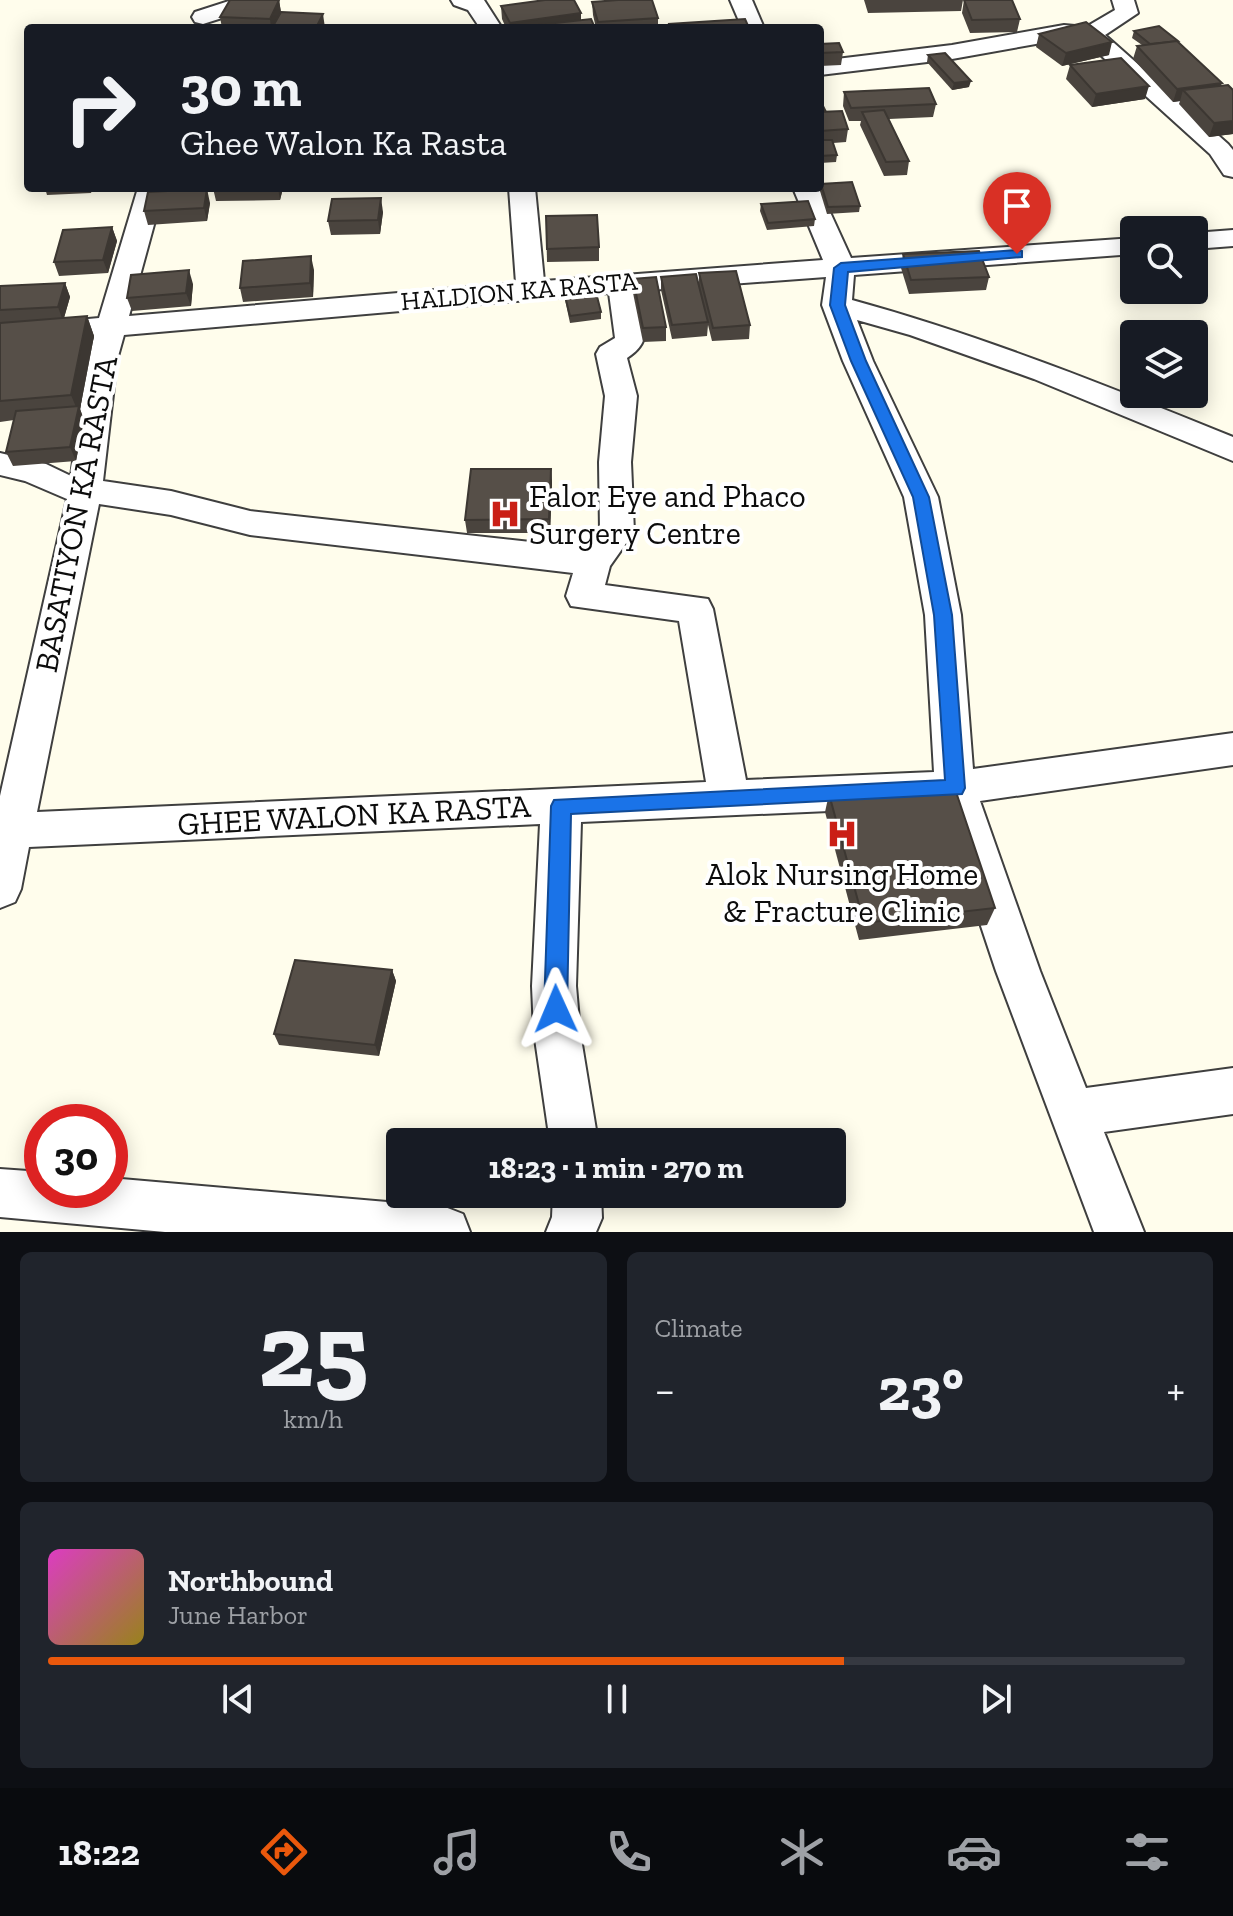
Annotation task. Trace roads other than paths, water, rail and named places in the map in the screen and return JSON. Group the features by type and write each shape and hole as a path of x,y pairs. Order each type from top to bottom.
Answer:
{"street":[{"path":"201,15 255,0"},
{"path":"462,0 476,5 488,24"},
{"path":"741,0 751,24"},
{"path":"1090,34 1127,13 1123,0"},
{"path":"824,68 952,52 1066,22 1090,34 1219,149 1233,169"},
{"name":"BASATIYON KA RASTA","path":"0,889 6,831 86,488 102,360 150,192"},
{"path":"522,192 531,290"},
{"path":"807,192 839,286 858,361 921,497 943,615 955,788 1018,971 1119,1232"},
{"path":"1208,240 1233,238"},
{"name":"HALDION KA RASTA","path":"0,336 621,283 839,286 1120,248"},
{"path":"621,283 631,331 629,343 611,354 621,396 615,462 617,532 594,562 584,596 695,609 729,798"},
{"path":"839,286 920,328 1045,372 1233,450"},
{"path":"0,464 34,472 64,487 171,503 250,523 594,562"},
{"name":"GHEE WALON KA RASTA","path":"6,831 955,788 1233,749"},
{"path":"561,806 554,986 557,1032 572,1128"},
{"path":"1074,1113 1233,1091"},
{"path":"0,1193 445,1232"},
{"path":"571,1232 577,1218 577,1208"}],"place":[{"name":"Falor Eye and Phaco Surgery Centre","path":"505,514"},
{"name":"Alok Nursing Home & Fracture Clinic","path":"842,834"}]}
